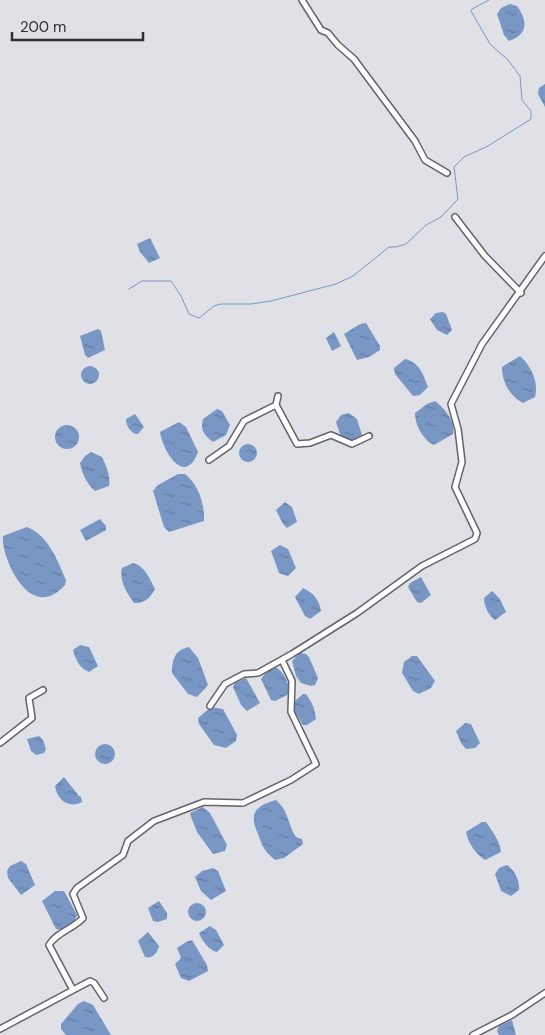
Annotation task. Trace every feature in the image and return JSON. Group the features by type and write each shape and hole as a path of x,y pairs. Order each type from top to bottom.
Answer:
{"street":[{"path":"302,0 321,30 328,33 354,59 415,141 425,160 447,173"},
{"path":"455,217 484,256 521,293"},
{"path":"210,706 224,684 244,674 258,673 282,660 357,613 422,566 474,539 476,533 455,487 462,462 458,429 451,404 482,344 521,293 545,256"},
{"path":"278,396 276,405 297,444 331,435 352,444 369,436"},
{"path":"209,460 229,446 244,420 276,405"},
{"path":"73,990 49,944 54,937 76,925 83,918 73,894 78,888 123,854 128,841 154,821 204,802 243,803 291,780 316,764 290,712 292,681 282,660"},
{"path":"0,743 29,723 32,718 29,698 42,690"},
{"path":"0,1029 90,980 104,998"},
{"path":"473,1035 512,1015 545,994"}],"water":[{"path":"510,4 517,6 521,12 524,27 520,35 509,41 504,35 497,14 501,8"},
{"path":"545,84 545,107 538,94 539,88"},
{"path":"150,238 160,258 149,263 140,252 137,244"},
{"path":"443,312 446,314 452,330 447,335 437,330 430,319 436,313"},
{"path":"366,323 380,346 380,350 369,357 357,360 344,334 360,324"},
{"path":"98,329 101,331 105,350 88,358 85,355 80,336"},
{"path":"334,332 341,346 332,351 326,338"},
{"path":"520,356 531,369 536,386 535,397 523,403 510,392 502,373 502,367"},
{"path":"405,359 418,366 428,387 420,395 413,396 395,374 394,368"},
{"path":"90,366 96,369 99,375 96,381 90,384 84,381 81,375 84,369"},
{"path":"435,401 451,420 453,434 434,445 426,440 420,432 415,413 427,404"},
{"path":"217,409 222,411 230,425 226,435 213,442 204,432 202,423 203,419"},
{"path":"349,413 357,419 362,435 349,443 341,437 336,422 341,415"},
{"path":"135,414 144,427 138,434 131,431 126,422 126,419"},
{"path":"179,422 186,427 198,452 193,462 187,466 175,463 165,448 160,432"},
{"path":"67,425 76,428 79,437 76,446 67,449 58,446 55,437 58,428"},
{"path":"248,444 254,447 257,453 254,459 248,462 242,459 239,453 242,447"},
{"path":"91,452 102,457 109,479 109,486 95,491 85,478 80,463"},
{"path":"178,474 185,474 194,483 202,501 204,521 169,532 164,527 153,491 158,485"},
{"path":"285,502 292,507 297,522 287,528 276,510"},
{"path":"100,519 106,526 106,530 86,541 80,530"},
{"path":"27,527 35,531 47,542 66,580 65,585 52,595 39,597 28,592 19,582 6,556 3,536"},
{"path":"280,545 288,549 296,568 288,576 279,573 271,551"},
{"path":"133,563 144,570 155,589 146,600 138,603 134,603 128,595 121,577 122,568"},
{"path":"421,577 431,595 421,603 417,602 408,587 410,583"},
{"path":"303,588 315,597 321,611 310,619 305,616 295,597"},
{"path":"492,591 500,599 506,612 495,620 489,613 484,601 484,598"},
{"path":"80,645 89,647 98,666 89,672 80,666 74,654 73,650"},
{"path":"189,647 198,658 208,685 197,697 188,694 172,673 175,656 180,650"},
{"path":"300,653 306,654 309,657 318,678 315,685 311,686 301,683 296,676 292,661"},
{"path":"412,656 417,656 435,681 431,688 419,694 413,691 402,673 404,662"},
{"path":"275,667 284,675 289,694 275,701 271,700 261,679 267,671"},
{"path":"246,678 260,703 247,711 241,705 233,687 235,683"},
{"path":"303,694 306,694 312,703 316,719 307,725 303,725 293,709 293,703"},
{"path":"211,707 223,709 237,735 236,741 226,748 214,745 199,724 198,718"},
{"path":"465,723 471,724 480,743 475,748 466,749 456,731"},
{"path":"39,736 43,740 46,749 44,753 36,755 31,751 27,739"},
{"path":"105,744 112,747 115,754 112,761 105,764 98,761 95,754 98,747"},
{"path":"64,777 81,797 82,802 68,804 58,795 55,786"},
{"path":"276,800 284,809 296,837 302,839 303,844 284,858 275,860 262,845 255,827 254,816 258,808"},
{"path":"203,807 210,813 227,845 225,851 213,854 197,832 190,813"},
{"path":"482,822 486,822 493,833 501,852 485,860 472,848 466,832"},
{"path":"21,861 26,864 35,885 21,895 8,878 7,871 10,866"},
{"path":"507,865 515,873 519,883 519,890 511,896 501,891 495,874 499,868"},
{"path":"213,868 218,871 226,891 211,900 201,891 195,877 202,871"},
{"path":"55,891 64,891 77,915 73,925 62,930 56,929 42,901"},
{"path":"159,901 167,913 167,919 158,922 153,921 148,908"},
{"path":"193,903 201,903 206,908 204,919 193,921 188,916 188,908"},
{"path":"210,926 216,930 224,945 217,952 206,945 199,933"},
{"path":"148,932 159,946 154,955 145,957 138,941"},
{"path":"192,940 207,965 208,971 189,981 181,978 175,964 181,958 177,948"},
{"path":"84,1001 93,1005 111,1035 66,1035 61,1029 61,1024 78,1004"},
{"path":"512,1020 516,1035 499,1035 497,1031 499,1026"}],"waterway":[{"path":"129,289 142,281 171,281 181,296 189,314 199,318 214,306 221,304 251,304 271,301 336,284 353,276 389,247 406,244 426,225 441,217 458,199 454,167 464,157 488,146 531,119 531,111 522,100 520,76 508,60 490,44 471,11 489,0"}]}
